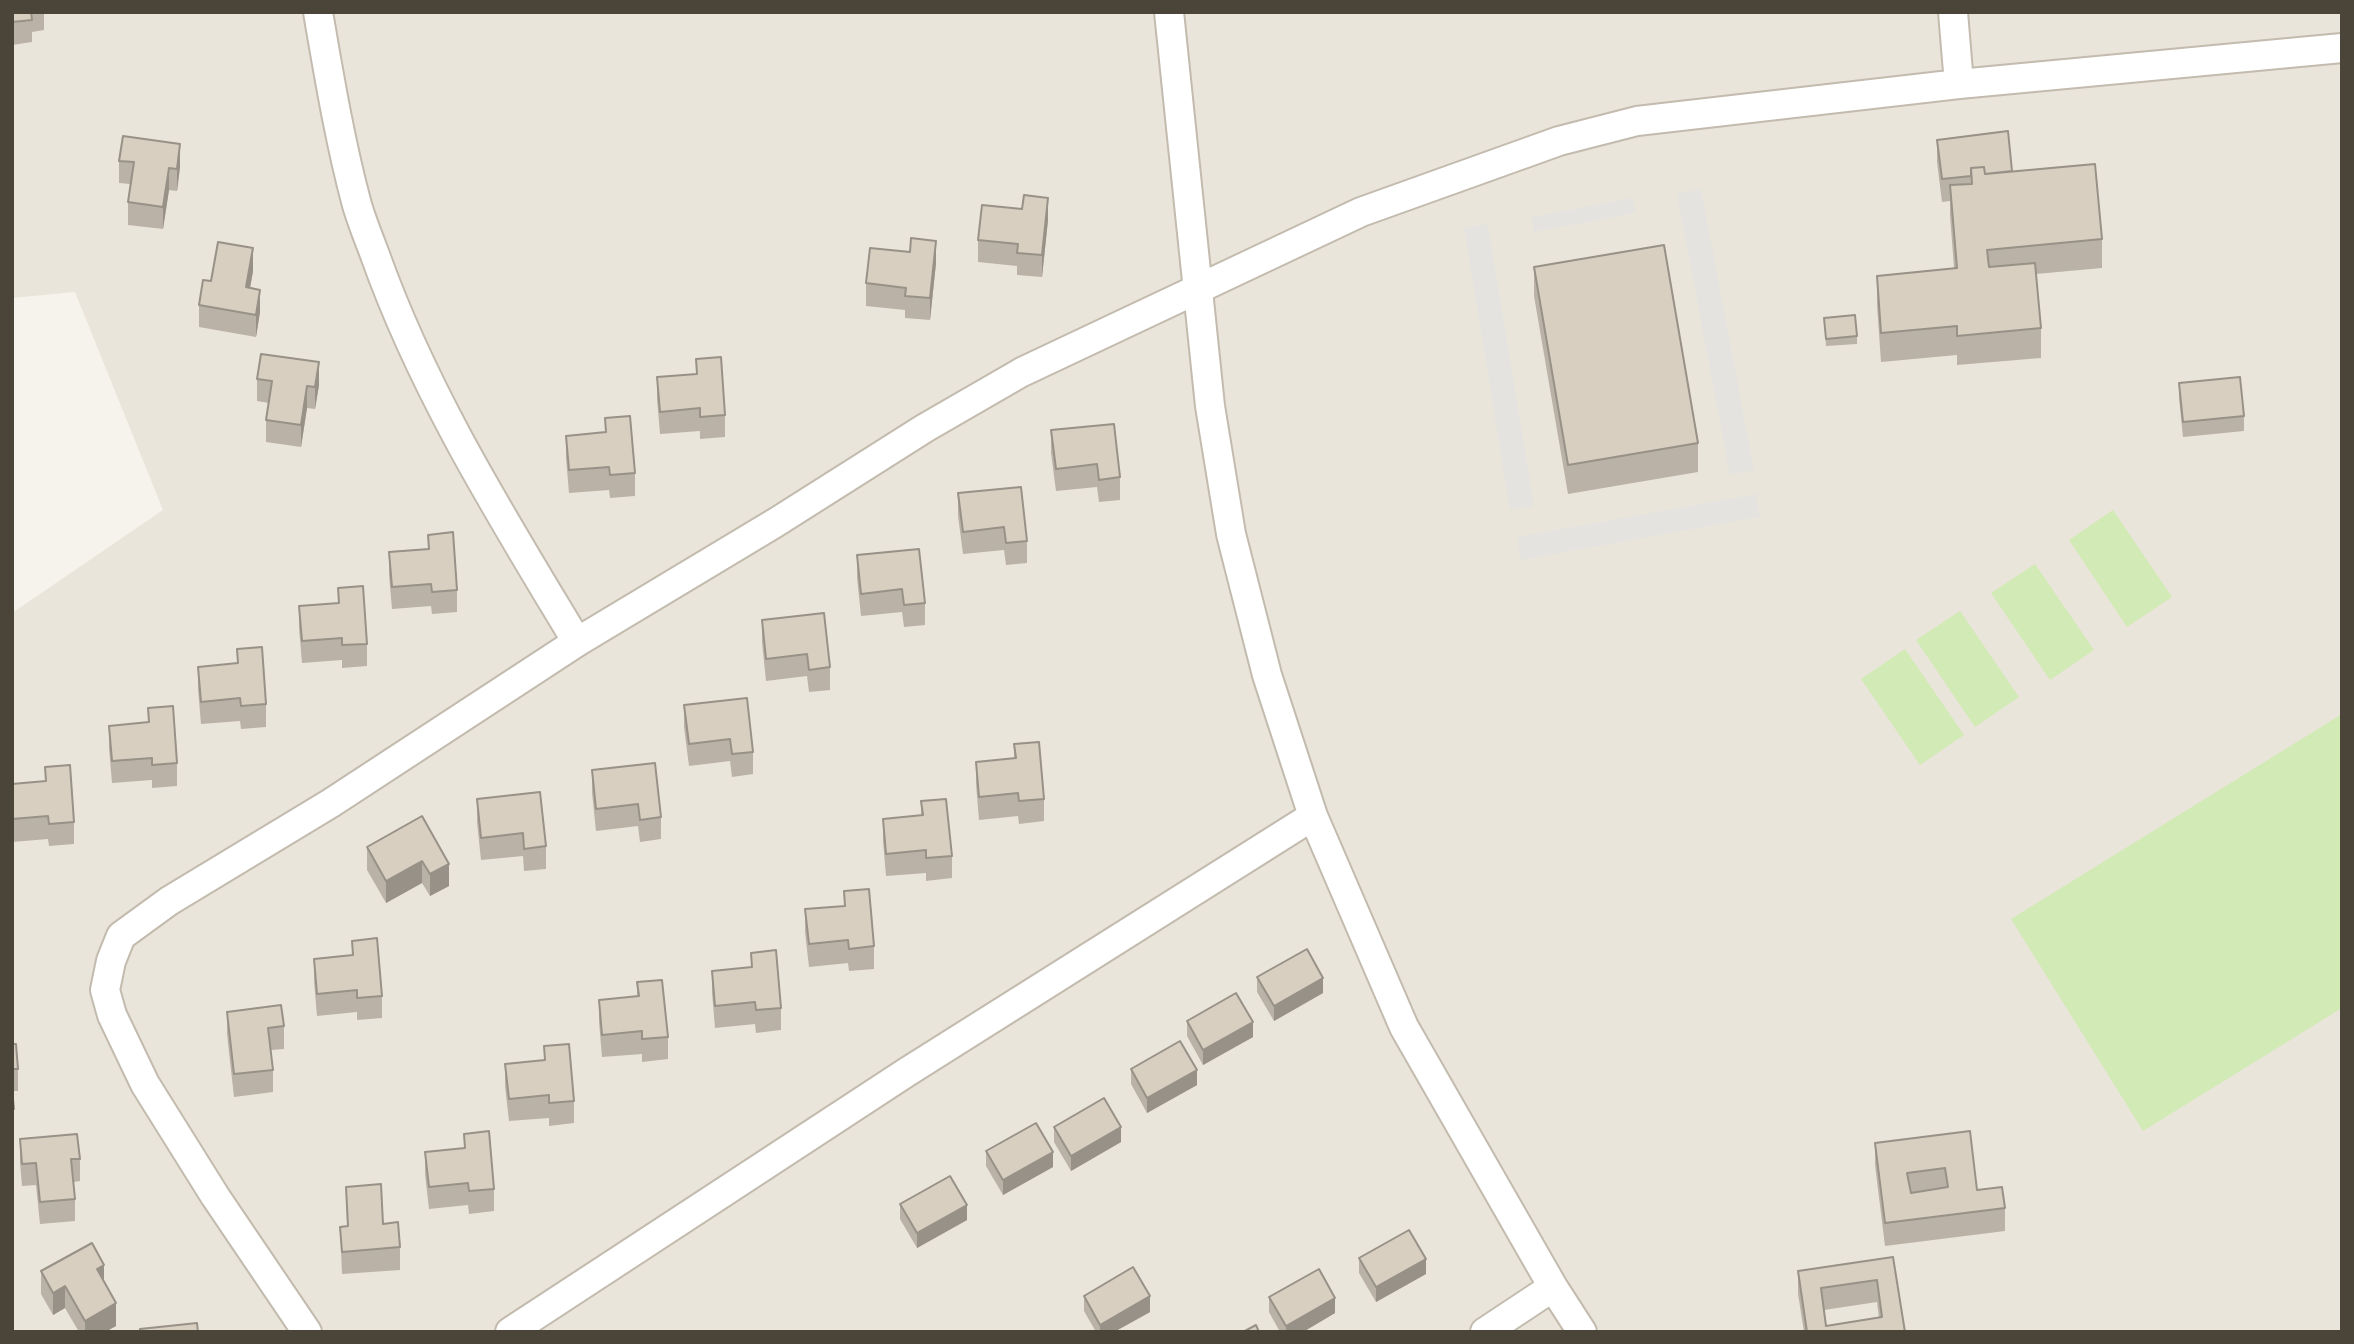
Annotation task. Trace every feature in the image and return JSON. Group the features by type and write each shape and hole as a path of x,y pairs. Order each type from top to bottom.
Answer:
{"street":[{"path":"318,12 330,81 358,206 393,305 431,387 483,486 577,642"},
{"path":"1168,12 1210,406 1231,534 1267,675 1313,816 1404,1027 1553,1287 1582,1332"},
{"path":"1953,12 1959,84"},
{"path":"307,1332 215,1196 145,1084 112,1016 105,990 111,961 121,936 169,901 331,803 577,642 1021,372 1361,212 1559,141 1637,121 1959,84 2342,48"},
{"path":"510,1332 907,1072 1313,816"},
{"path":"1485,1332 1553,1287"}],"shaded area":[{"path":"12,12 2342,12 2342,1332 12,1332 12,613 163,510 75,292 12,298"},
{"path":"1701,189 1754,470 1730,475 1677,194"},
{"path":"1632,198 1636,213 1534,232 1531,217"},
{"path":"1488,224 1534,506 1510,510 1464,228"},
{"path":"1756,494 1760,517 1521,560 1517,537"}],"green space":[{"path":"2113,510 2172,597 2127,627 2069,540"},
{"path":"2035,564 2094,650 2050,680 1991,593"},
{"path":"1960,611 2019,697 1975,727 1916,640"},
{"path":"1905,649 1964,735 1920,765 1861,679"},
{"path":"2342,714 2342,1008 2143,1131 2011,919"}],"building":[{"path":"12,12 31,12 32,20 12,22"},
{"path":"2008,131 2012,171 1985,174 1984,167 1971,168 1971,176 1942,179 1937,140"},
{"path":"123,136 180,144 177,169 169,168 163,207 128,202 134,162 119,161"},
{"path":"2095,164 2102,239 1987,250 1989,267 2035,263 2041,328 1957,336 1957,326 1881,333 1877,276 1957,268 1950,185 1972,184 1971,168 1984,167 1985,174"},
{"path":"1024,195 1048,198 1042,255 1017,253 1018,244 978,240 982,205 1022,209"},
{"path":"911,238 936,241 930,298 905,296 906,288 866,283 870,248 910,252"},
{"path":"218,242 253,248 246,287 260,290 256,315 199,305 203,280 211,281"},
{"path":"1664,245 1698,443 1568,465 1534,267"},
{"path":"1855,315 1857,336 1826,339 1824,318"},
{"path":"261,354 319,362 315,387 307,386 301,425 266,420 272,381 257,379"},
{"path":"721,357 725,415 700,417 700,408 660,412 657,377 697,374 696,359"},
{"path":"2240,377 2244,416 2183,422 2179,383"},
{"path":"630,416 635,473 610,475 609,467 569,470 566,436 606,432 605,418"},
{"path":"1114,424 1120,477 1099,480 1097,464 1056,469 1051,430"},
{"path":"1021,487 1027,541 1006,543 1004,527 963,532 958,493"},
{"path":"453,532 457,590 432,592 431,584 392,587 389,552 429,549 428,535"},
{"path":"919,549 925,603 904,605 902,589 861,594 857,555"},
{"path":"363,586 367,644 342,645 342,638 302,641 299,606 339,603 338,588"},
{"path":"824,613 830,667 809,670 807,654 766,659 762,620"},
{"path":"262,647 266,704 241,706 240,698 201,702 198,667 238,663 237,649"},
{"path":"747,698 753,752 732,754 730,739 689,744 684,705"},
{"path":"173,706 177,763 152,765 152,758 112,761 109,726 149,722 148,708"},
{"path":"1039,742 1044,799 1019,801 1018,793 979,797 976,762 1016,758 1014,744"},
{"path":"655,763 661,817 640,820 638,804 596,809 592,770"},
{"path":"70,765 74,822 49,824 48,816 12,819 12,784 46,781 45,767"},
{"path":"540,792 546,846 524,849 523,833 481,838 477,799"},
{"path":"946,799 952,856 926,858 926,850 886,854 883,819 923,815 921,801"},
{"path":"422,816 449,864 430,874 422,861 386,881 367,847"},
{"path":"869,889 874,946 849,949 848,940 809,944 805,909 845,906 844,891"},
{"path":"377,938 382,996 357,998 357,990 317,994 314,959 353,955 352,941"},
{"path":"1307,949 1323,978 1274,1006 1257,977"},
{"path":"776,950 781,1008 756,1010 755,1002 715,1006 712,971 752,967 751,953"},
{"path":"662,980 668,1037 642,1039 642,1031 602,1035 599,1000 639,996 637,982"},
{"path":"1236,993 1253,1022 1203,1050 1187,1021"},
{"path":"281,1005 284,1026 268,1028 273,1070 234,1074 227,1012"},
{"path":"1180,1041 1197,1070 1147,1098 1131,1069"},
{"path":"12,1044 16,1044 18,1069 12,1069"},
{"path":"569,1044 574,1101 549,1103 549,1095 509,1099 505,1064 545,1060 544,1046"},
{"path":"1104,1098 1121,1127 1071,1156 1054,1127"},
{"path":"1036,1123 1053,1152 1003,1180 986,1151"},
{"path":"489,1131 494,1189 469,1191 468,1183 429,1187 425,1152 465,1148 464,1134"},
{"path":"1970,1131 1977,1190 2002,1187 2005,1208 1885,1223 1875,1143","holes":["1945,1168 1948,1187 1911,1193 1907,1173"]},
{"path":"77,1134 80,1159 71,1159 75,1199 40,1202 36,1163 22,1164 20,1139"},
{"path":"950,1176 967,1205 917,1233 900,1204"},
{"path":"381,1184 383,1224 398,1222 400,1247 342,1252 340,1227 348,1226 346,1187"},
{"path":"1409,1230 1426,1259 1376,1287 1359,1258"},
{"path":"92,1243 104,1265 97,1269 116,1303 85,1321 65,1286 53,1293 41,1271"},
{"path":"1893,1257 1905,1332 1807,1332 1798,1271","holes":["1877,1280 1882,1317 1826,1326 1821,1288"]},
{"path":"1133,1267 1150,1296 1100,1325 1084,1296"},
{"path":"1319,1269 1335,1298 1286,1326 1269,1297"},
{"path":"197,1323 198,1332 140,1332 140,1329"},
{"path":"1256,1325 1259,1332 1243,1332"}]}
